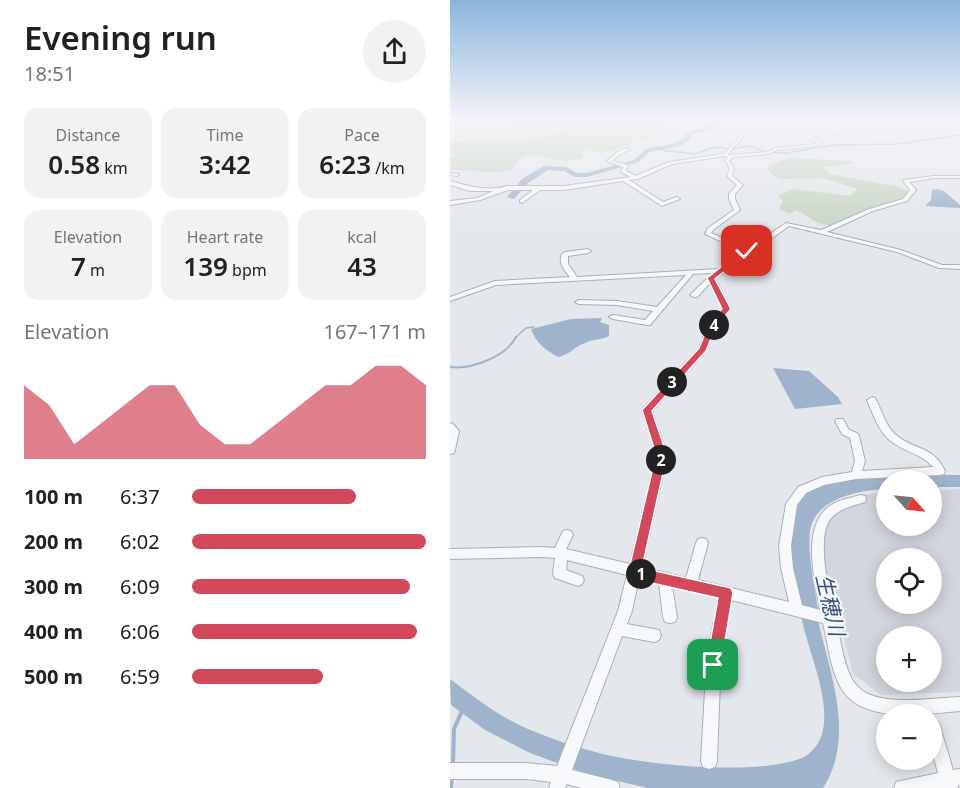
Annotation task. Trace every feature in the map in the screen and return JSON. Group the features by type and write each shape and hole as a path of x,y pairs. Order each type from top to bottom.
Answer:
{"street":[{"path":"617,155 609,161 623,165 626,167 623,171 626,175 636,178"},
{"path":"450,203 478,199 518,186 564,188 636,178 671,163 715,155"},
{"path":"729,155 727,161 732,168 729,176 740,185 732,194 732,200 738,210 710,229 708,234 747,251"},
{"path":"450,174 457,175"},
{"path":"822,232 871,210 905,200 913,190 906,181 934,177 960,177"},
{"path":"625,180 662,204 677,199"},
{"path":"450,183 470,189 500,190"},
{"path":"522,201 540,187"},
{"path":"694,295 719,271 786,225 899,251 938,266 960,267"},
{"path":"575,279 563,262 563,257 565,254 588,251"},
{"path":"450,299 488,284 719,271"},
{"path":"613,317 647,323 691,273"},
{"path":"561,777 618,629 662,455 647,410 703,349 712,326 727,309 711,278"},
{"path":"579,302 617,303 659,310"},
{"path":"798,610 785,557 786,533 796,496 809,486 822,481 856,475 940,471 939,466 916,449 891,436 872,400"},
{"path":"840,421 845,432 854,436 861,460 856,475"},
{"path":"450,426 454,431 450,450"},
{"path":"861,500 830,512 819,531 818,550 824,617 845,681 858,698 876,706"},
{"path":"567,535 560,554 559,574 578,580"},
{"path":"690,585 702,543"},
{"path":"450,554 560,554 824,617"},
{"path":"664,579 670,617"},
{"path":"709,762 714,655 726,593"},
{"path":"618,629 654,635"},
{"path":"942,707 960,704"},
{"path":"902,788 952,781 942,754"},
{"path":"450,771 526,771 612,788"}],"shaded area":[{"path":"960,489 960,692 881,695 877,692 942,692 942,626 876,626 876,691 853,674 836,606 829,606 821,547 829,516 862,503 860,495 876,493 876,536 942,536 942,490"}],"green space":[{"path":"458,155 582,155 583,158 562,160 527,155 517,161 514,168 500,172 450,170 450,158"},
{"path":"788,158 852,161 851,164 823,167 830,174 900,187 909,192 899,202 879,210 842,222 823,224 795,210 790,214 779,209 783,201 778,196 792,189 850,196 857,189 823,178 782,179 775,177 768,169 769,166"}],"water":[{"path":"932,190 944,191 960,205 960,208 925,206 931,200"},
{"path":"602,318 600,322 609,325 609,336 578,346 559,357 542,346 531,329 571,319"},
{"path":"773,368 809,371 838,397 842,404 795,409"},
{"name":"生穂川","path":"942,475 960,475 960,487 942,487"},
{"name":"生穂川","path":"876,477 876,490 852,494 829,503 814,520 809,540 818,610 800,604 791,547 793,516 798,503 806,493 817,487 832,482"},
{"name":"生穂川","path":"801,615 818,620 834,683 837,705 838,748 833,768 823,788 647,788 585,773 530,753 485,730 451,705 450,679 514,722 557,740 597,753 684,766 736,768 783,763 802,758 817,745 821,738 824,720 824,706 818,674"}],"waterway":[{"path":"511,197 525,181 547,168 566,169 575,175 587,175 636,161 643,155"},
{"path":"516,337 526,328 534,327"},
{"path":"450,367 478,364 497,356 516,337"},
{"path":"453,764 454,729 462,711"},
{"path":"451,788 452,776"}],"route":[{"path":"713,665 726,593 634,573 662,455 647,410 700,353 709,338 712,326 727,309 711,278 747,251"}]}
